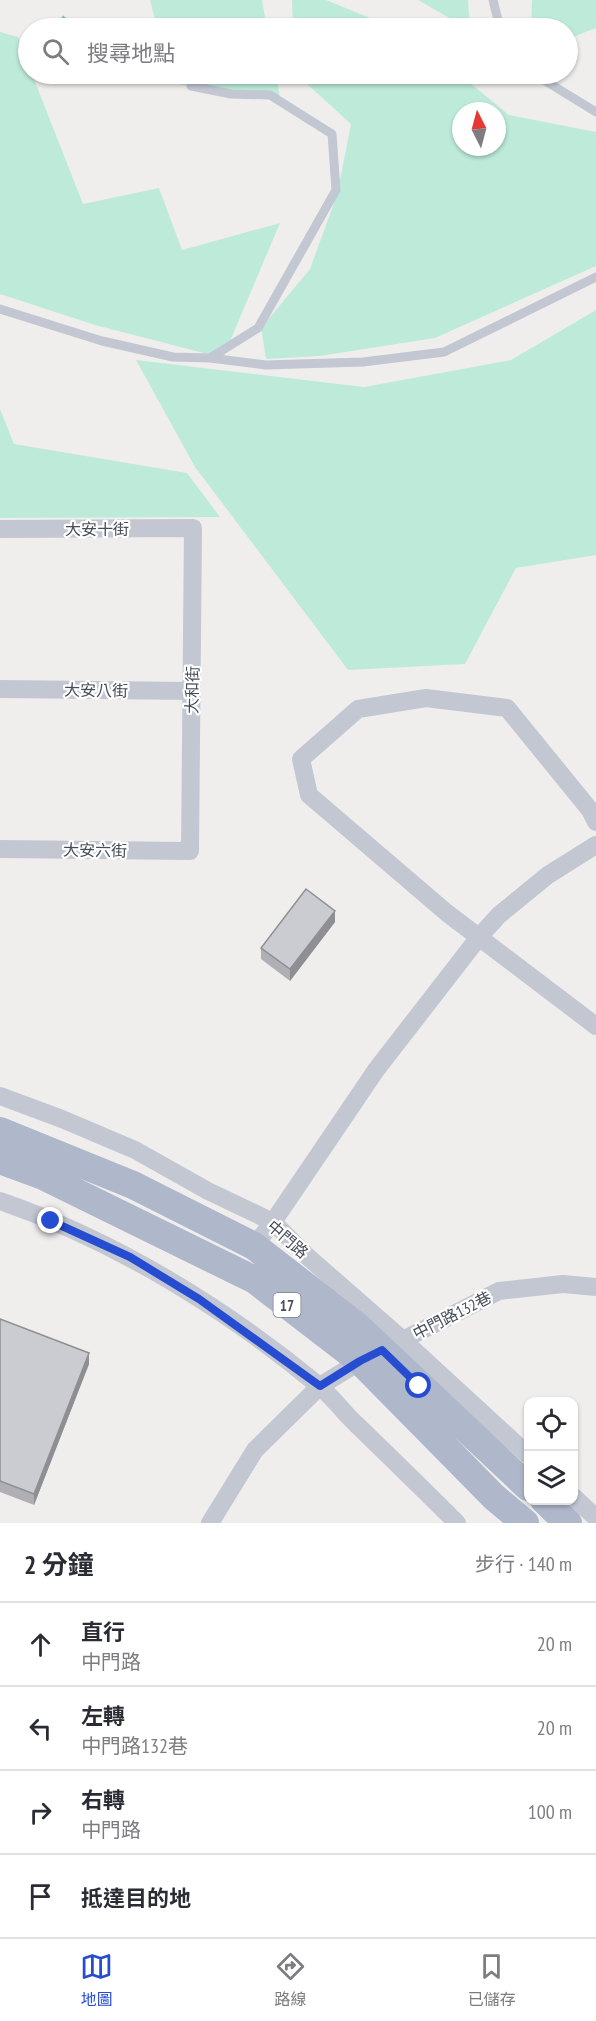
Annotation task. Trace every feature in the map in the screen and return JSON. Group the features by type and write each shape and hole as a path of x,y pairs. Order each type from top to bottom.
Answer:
{"main road":[{"name":"中門路","path":"0,1131 133,1185 254,1246 357,1326 524,1483"},
{"name":"中門路","path":"0,1160 43,1176 255,1280 382,1350 494,1497 525,1523"},
{"path":"549,1505 568,1523"}],"street":[{"name":"大安十街","path":"0,529 193,528"},
{"name":"大和街","path":"190,851 193,528"},
{"name":"大安八街","path":"0,689 192,691"},
{"path":"596,822 590,810 507,708 426,698 358,709 301,759 309,795 447,913 596,1026"},
{"path":"254,1246 273,1222 376,1070 479,937 499,915 548,875 596,845"},
{"name":"大安六街","path":"0,849 190,851"},
{"name":"中門路","path":"0,1096 135,1150 208,1191 273,1222 308,1257 382,1350 524,1452"},
{"path":"0,1201 31,1212 130,1257 199,1299 320,1386 338,1407 457,1523"},
{"name":"中門路132巷","path":"210,1523 255,1450 320,1386 382,1350 500,1291 563,1284 596,1287"},
{"path":"578,1502 596,1518"}],"lane":[{"path":"493,0 498,18"},
{"path":"550,84 596,112"},
{"path":"192,86 231,94 270,95 332,134 336,190 258,328 210,358"},
{"path":"0,309 102,341 173,357 210,358 266,365 363,362 444,352 596,278"}],"green space":[{"path":"150,0 262,0 265,18 154,18"},
{"path":"292,0 326,0 370,18 293,18"},
{"path":"418,0 468,0 469,18 450,18"},
{"path":"532,0 596,0 596,28 578,35 578,18 531,18"},
{"path":"0,32 18,37 18,84 36,84 83,204 159,188 182,250 280,223 223,358 95,325 0,294"},
{"path":"177,84 278,84 280,99"},
{"path":"307,84 471,84 493,102 452,102 452,156 506,156 506,113 596,132 596,266 435,338 320,356 266,359 261,328 310,269 337,195 351,124"},
{"path":"596,310 596,555 516,568 465,664 348,670 195,467 136,360 364,387 511,360"},
{"path":"0,409 14,444 187,473 220,517 0,518"}],"building":[{"path":"306,889 335,911 290,969 261,948"},
{"path":"0,1319 89,1353 34,1494 0,1481"}],"route":[{"path":"51,1221 130,1257 199,1299 320,1386 382,1350 419,1386"}]}
